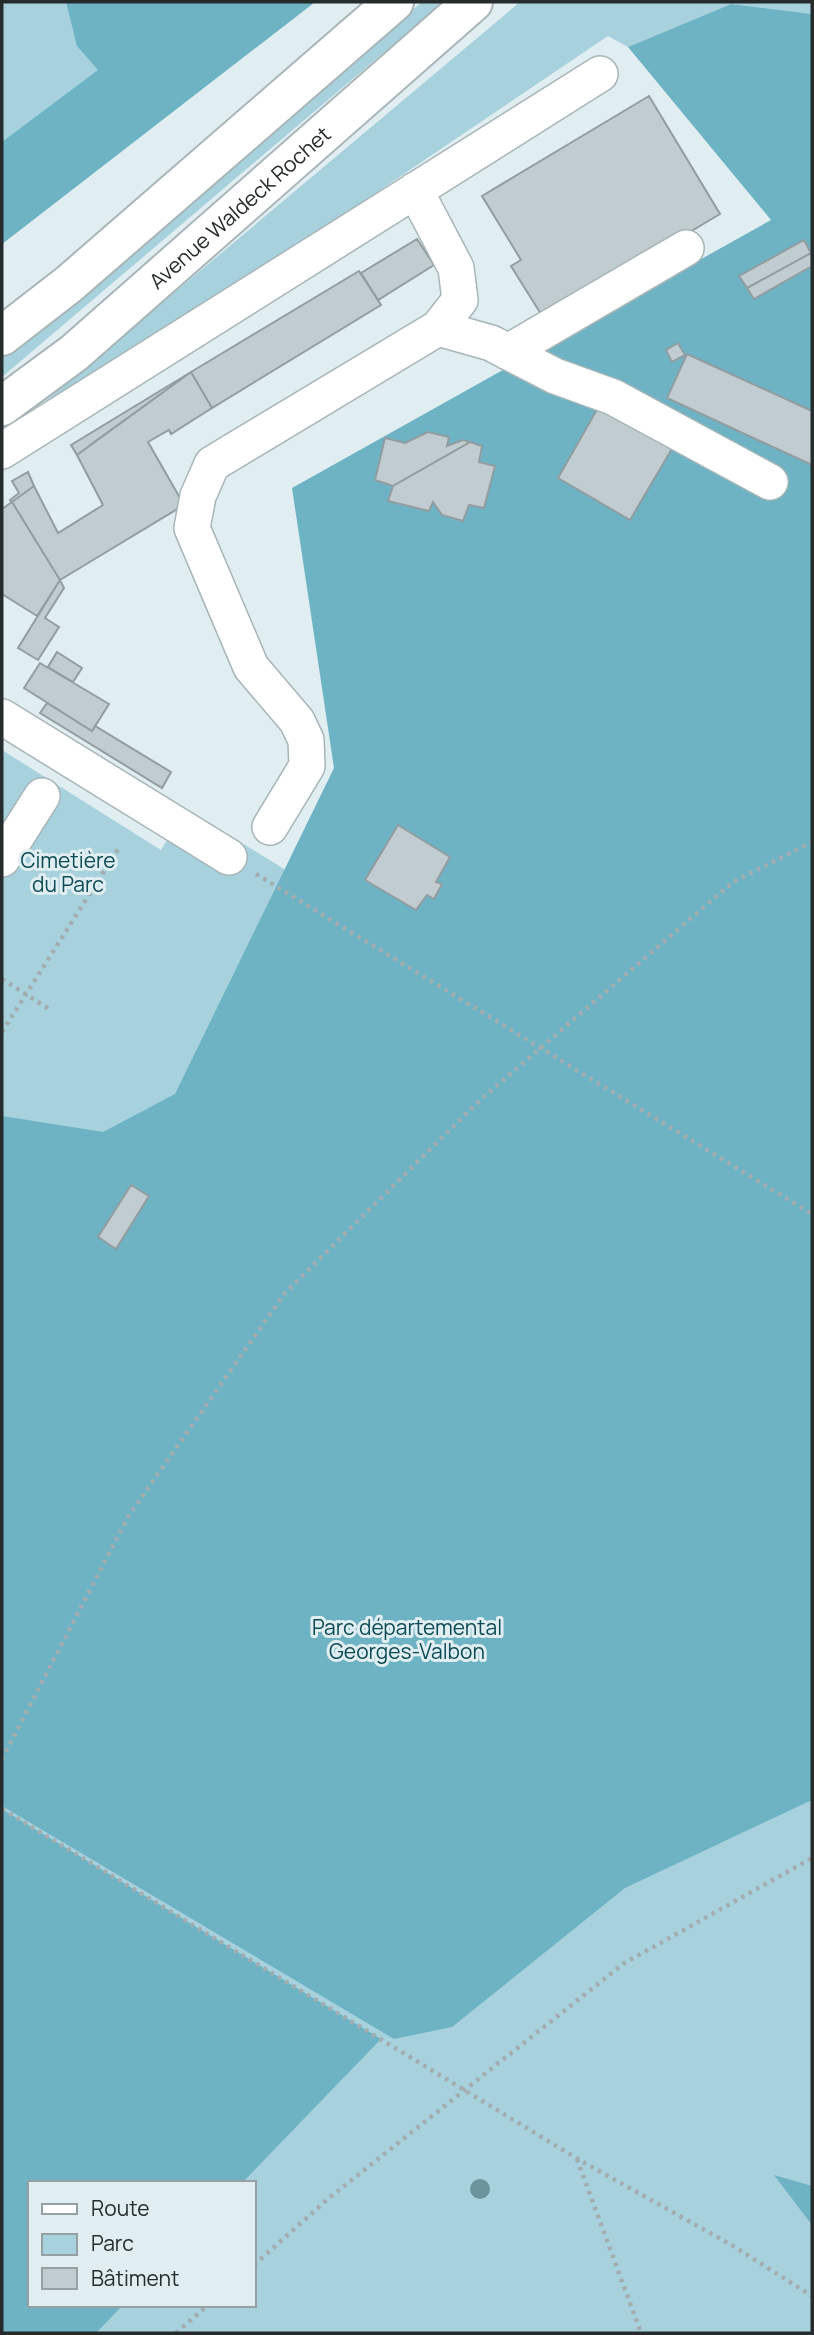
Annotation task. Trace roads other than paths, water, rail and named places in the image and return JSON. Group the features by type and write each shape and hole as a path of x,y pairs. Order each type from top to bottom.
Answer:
{"main road":[{"path":"2,336 69,284 394,2"},
{"name":"Avenue Waldeck Rochet","path":"2,406 74,353 470,4"}],"lane":[{"path":"2,451 600,74"},
{"path":"271,827 307,766 306,740 297,721 251,667 192,528 198,496 212,464 438,328 460,300 456,268 415,190"},
{"path":"509,352 686,247"},
{"path":"438,328 491,343 555,376 613,397 770,482"},
{"path":"2,717 229,857"},
{"path":"2,859 42,796"}],"park label":[{"name":"Cimetière du Parc","path":"68,872"},
{"name":"Parc départemental Georges-Valbon","path":"407,1639"}]}
